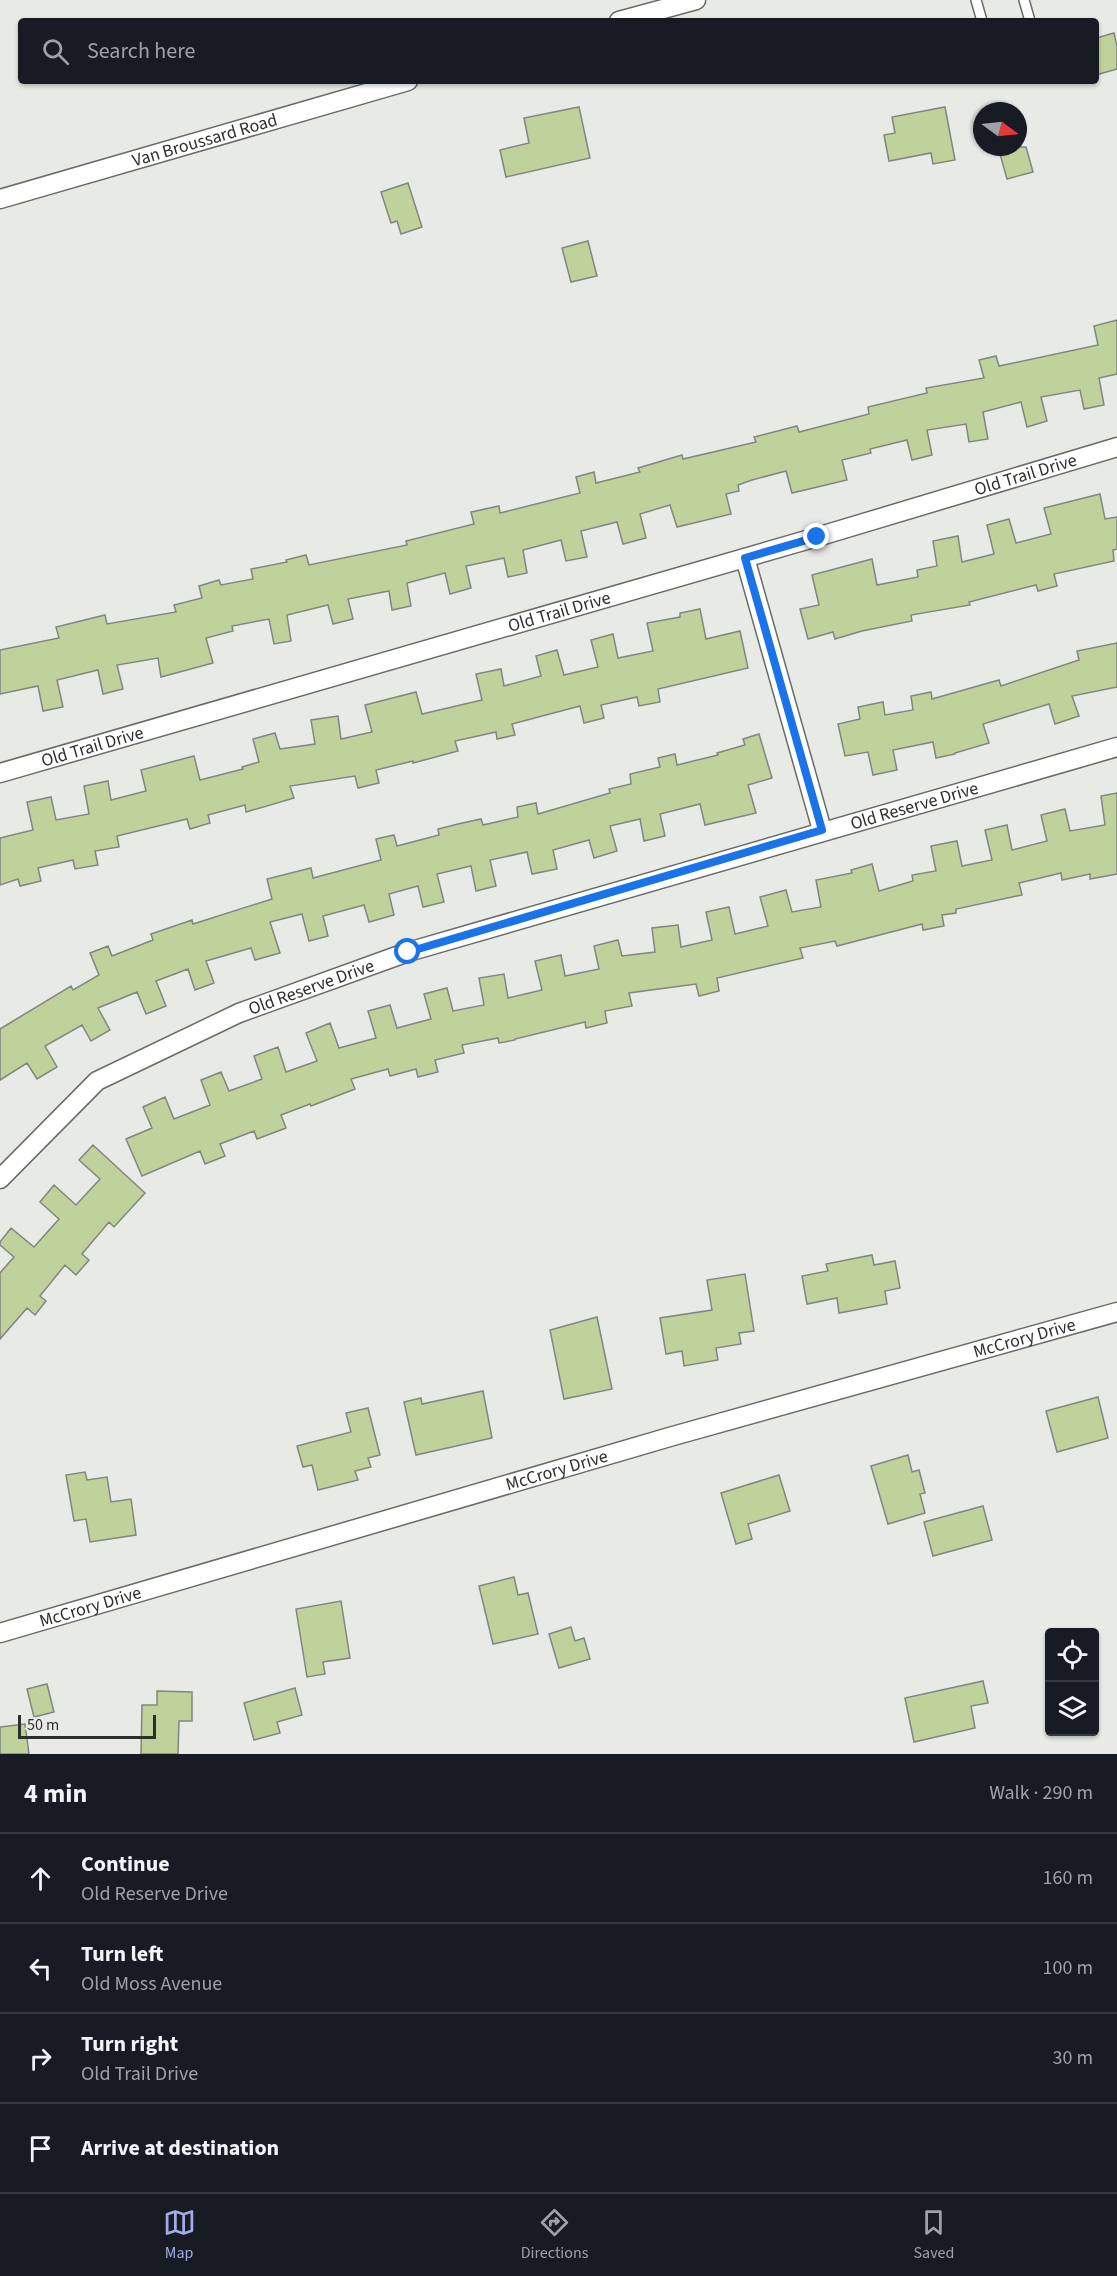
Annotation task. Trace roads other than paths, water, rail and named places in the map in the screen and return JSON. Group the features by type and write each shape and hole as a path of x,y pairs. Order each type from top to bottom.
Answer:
{"street":[{"path":"630,18 696,0"},
{"name":"Van Broussard Road","path":"0,199 398,84"},
{"name":"Old Trail Drive","path":"0,773 745,558 1117,447"},
{"path":"745,558 822,830"},
{"name":"Old Reserve Drive","path":"0,1179 97,1081 239,1013 408,952 822,830 1117,747"},
{"name":"McCrory Drive","path":"0,1633 673,1436 1117,1312"}],"lane":[{"path":"976,0 981,18"},
{"path":"1024,0 1029,18"}]}
